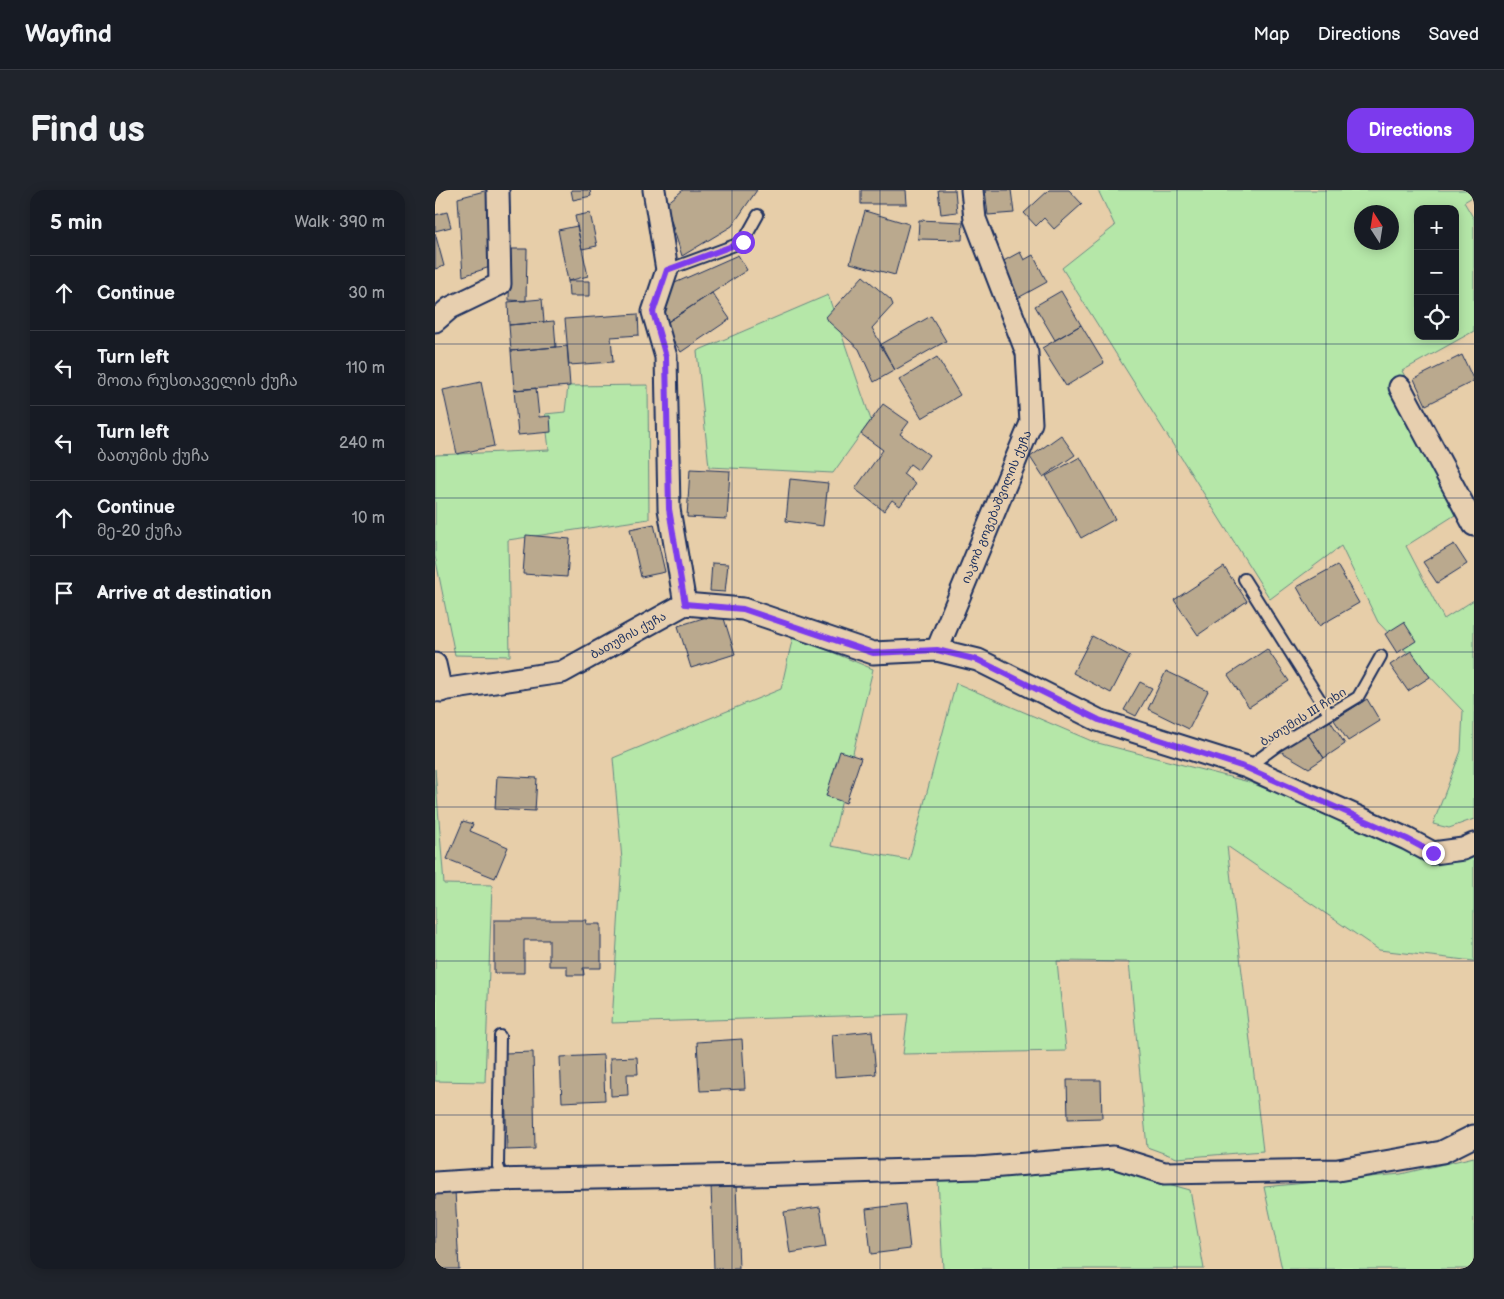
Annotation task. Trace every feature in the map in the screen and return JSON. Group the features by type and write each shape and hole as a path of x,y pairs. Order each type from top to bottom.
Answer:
{"street":[{"path":"435,321 450,308 501,284 498,190"},
{"path":"654,190 667,270 653,312 666,357 669,509 685,604 743,609 873,653 937,650 978,660 1099,720 1247,768 1407,839 1433,853 1463,850 1474,844"},
{"name":"იაკობ გოგებაშვილის ქუჩა","path":"937,650 1031,423 1027,353 975,220 972,190"},
{"path":"1400,387 1474,525"},
{"name":"ბათუმის ქუჩა","path":"438,691 562,672 685,604"},
{"path":"435,664 438,691"},
{"path":"435,1183 503,1179 968,1169 1113,1157 1164,1173 1338,1170 1442,1152 1474,1136"}],"lane":[{"path":"667,270 743,242 758,215"},
{"path":"1244,579 1329,714"},
{"name":"ბათუმის III ჩიხი","path":"1247,768 1278,745 1359,696 1381,656"},
{"path":"500,1036 498,1166 503,1179"}],"green space":[{"path":"1098,190 1474,190 1474,196 1464,202 1474,219 1474,331 1459,339 1459,205 1414,205 1414,340 1458,340 1402,371 1474,500 1474,503 1406,546 1444,619 1474,600 1474,819 1449,828 1433,824 1461,751 1463,711 1378,622 1341,546 1270,599 1062,268 1115,226"},
{"path":"828,295 871,420 833,473 709,467 697,351"},
{"path":"648,385 649,519 508,540 510,656 455,655 435,556 435,455 549,450 545,414 565,412 568,386"},
{"path":"793,636 873,669 831,846 909,860 956,683 1094,742 1249,782 1392,839 1474,850 1474,961 1379,950 1227,846 1263,1151 1177,1158 1147,1147 1129,962 1057,961 1066,1051 903,1054 908,1014 612,1023 622,860 613,758 781,689"},
{"path":"435,769 444,884 492,885 485,1082 435,1081"},
{"path":"1474,1157 1474,1269 1282,1269 1264,1187 1401,1174"},
{"path":"1108,1167 1190,1190 1204,1269 943,1269 938,1179"}],"building":[{"path":"488,190 493,266 463,276 458,198"},
{"path":"571,190 590,190 591,196 573,200"},
{"path":"683,190 757,190 732,226 682,256 666,204"},
{"path":"861,190 906,190 907,204 861,204"},
{"path":"938,190 955,190 957,212 941,214"},
{"path":"985,190 1011,190 1014,213 988,215"},
{"path":"1049,190 1069,190 1082,204 1054,229 1044,218 1036,226 1024,213"},
{"path":"865,211 909,224 895,275 850,263"},
{"path":"447,212 451,227 435,231 435,215"},
{"path":"590,213 597,246 582,249 575,216"},
{"path":"919,220 963,222 962,240 918,239"},
{"path":"577,226 588,276 568,281 558,230"},
{"path":"435,233 444,266 435,269"},
{"path":"510,249 527,249 526,301 509,300"},
{"path":"1020,252 1024,260 1033,255 1047,282 1016,299 998,264"},
{"path":"738,255 747,270 663,325 668,286"},
{"path":"863,276 891,300 893,305 872,328 895,370 874,382 859,349 829,322 826,317"},
{"path":"568,281 590,281 590,296 569,296"},
{"path":"1061,291 1081,325 1055,340 1035,306"},
{"path":"712,293 730,319 681,352 663,325"},
{"path":"542,299 544,322 509,325 508,302"},
{"path":"638,314 639,335 611,337 613,362 569,365 565,319"},
{"path":"931,316 946,341 895,370 880,345"},
{"path":"554,321 556,347 511,351 509,325"},
{"path":"1081,325 1104,363 1066,386 1042,348"},
{"path":"567,346 570,386 514,390 511,351"},
{"path":"1462,355 1474,381 1426,405 1414,379"},
{"path":"937,357 960,395 922,418 899,380"},
{"path":"481,382 494,446 457,454 443,390"},
{"path":"536,388 539,417 550,416 551,432 518,435 514,390"},
{"path":"883,404 909,422 900,434 929,455 918,470 910,464 903,474 916,484 900,506 892,500 884,511 855,489 883,450 861,434"},
{"path":"1061,435 1075,455 1043,477 1030,457"},
{"path":"1080,457 1115,519 1081,538 1046,476"},
{"path":"690,469 730,471 727,519 687,517"},
{"path":"790,479 828,483 823,526 786,521"},
{"path":"654,524 665,572 641,577 630,529"},
{"path":"526,535 570,539 567,577 523,574"},
{"path":"1454,544 1467,564 1437,583 1423,562"},
{"path":"712,563 728,564 725,592 710,591"},
{"path":"1337,565 1359,603 1319,626 1297,587"},
{"path":"1224,567 1247,601 1198,635 1174,600"},
{"path":"722,612 735,654 691,668 678,626"},
{"path":"1404,622 1416,641 1397,653 1385,634"},
{"path":"1092,636 1130,656 1111,693 1073,673"},
{"path":"1267,649 1289,681 1249,707 1228,675"},
{"path":"1411,651 1430,677 1408,691 1390,665"},
{"path":"1166,671 1208,691 1189,729 1148,709"},
{"path":"1140,682 1152,688 1136,716 1124,710"},
{"path":"1367,699 1380,721 1348,741 1334,720"},
{"path":"1329,719 1345,744 1324,758 1307,733"},
{"path":"1307,733 1324,758 1309,768 1280,751"},
{"path":"840,751 861,758 846,803 826,796"},
{"path":"497,776 537,778 535,811 495,809"},
{"path":"463,821 473,824 470,831 508,847 495,878 447,859"},
{"path":"494,920 587,920 586,924 601,924 601,968 583,968 584,975 567,975 567,966 549,966 549,940 524,940 524,973 494,973"},
{"path":"872,1031 876,1074 835,1077 832,1035"},
{"path":"742,1039 745,1089 700,1091 697,1042"},
{"path":"533,1052 535,1149 507,1150 504,1053"},
{"path":"603,1055 605,1100 562,1102 560,1057"},
{"path":"637,1057 638,1074 627,1074 628,1095 611,1096 610,1058"},
{"path":"1067,1080 1101,1080 1102,1118 1068,1119"},
{"path":"736,1184 739,1269 714,1269 711,1185"},
{"path":"455,1190 459,1269 435,1269 435,1191"},
{"path":"905,1204 910,1249 871,1254 866,1209"},
{"path":"820,1207 826,1247 790,1253 784,1212"}],"route":[{"path":"743,242 667,270 653,312 666,357 669,509 685,604 743,609 873,653 937,650 978,660 1099,720 1247,768 1407,839 1433,853"}]}
